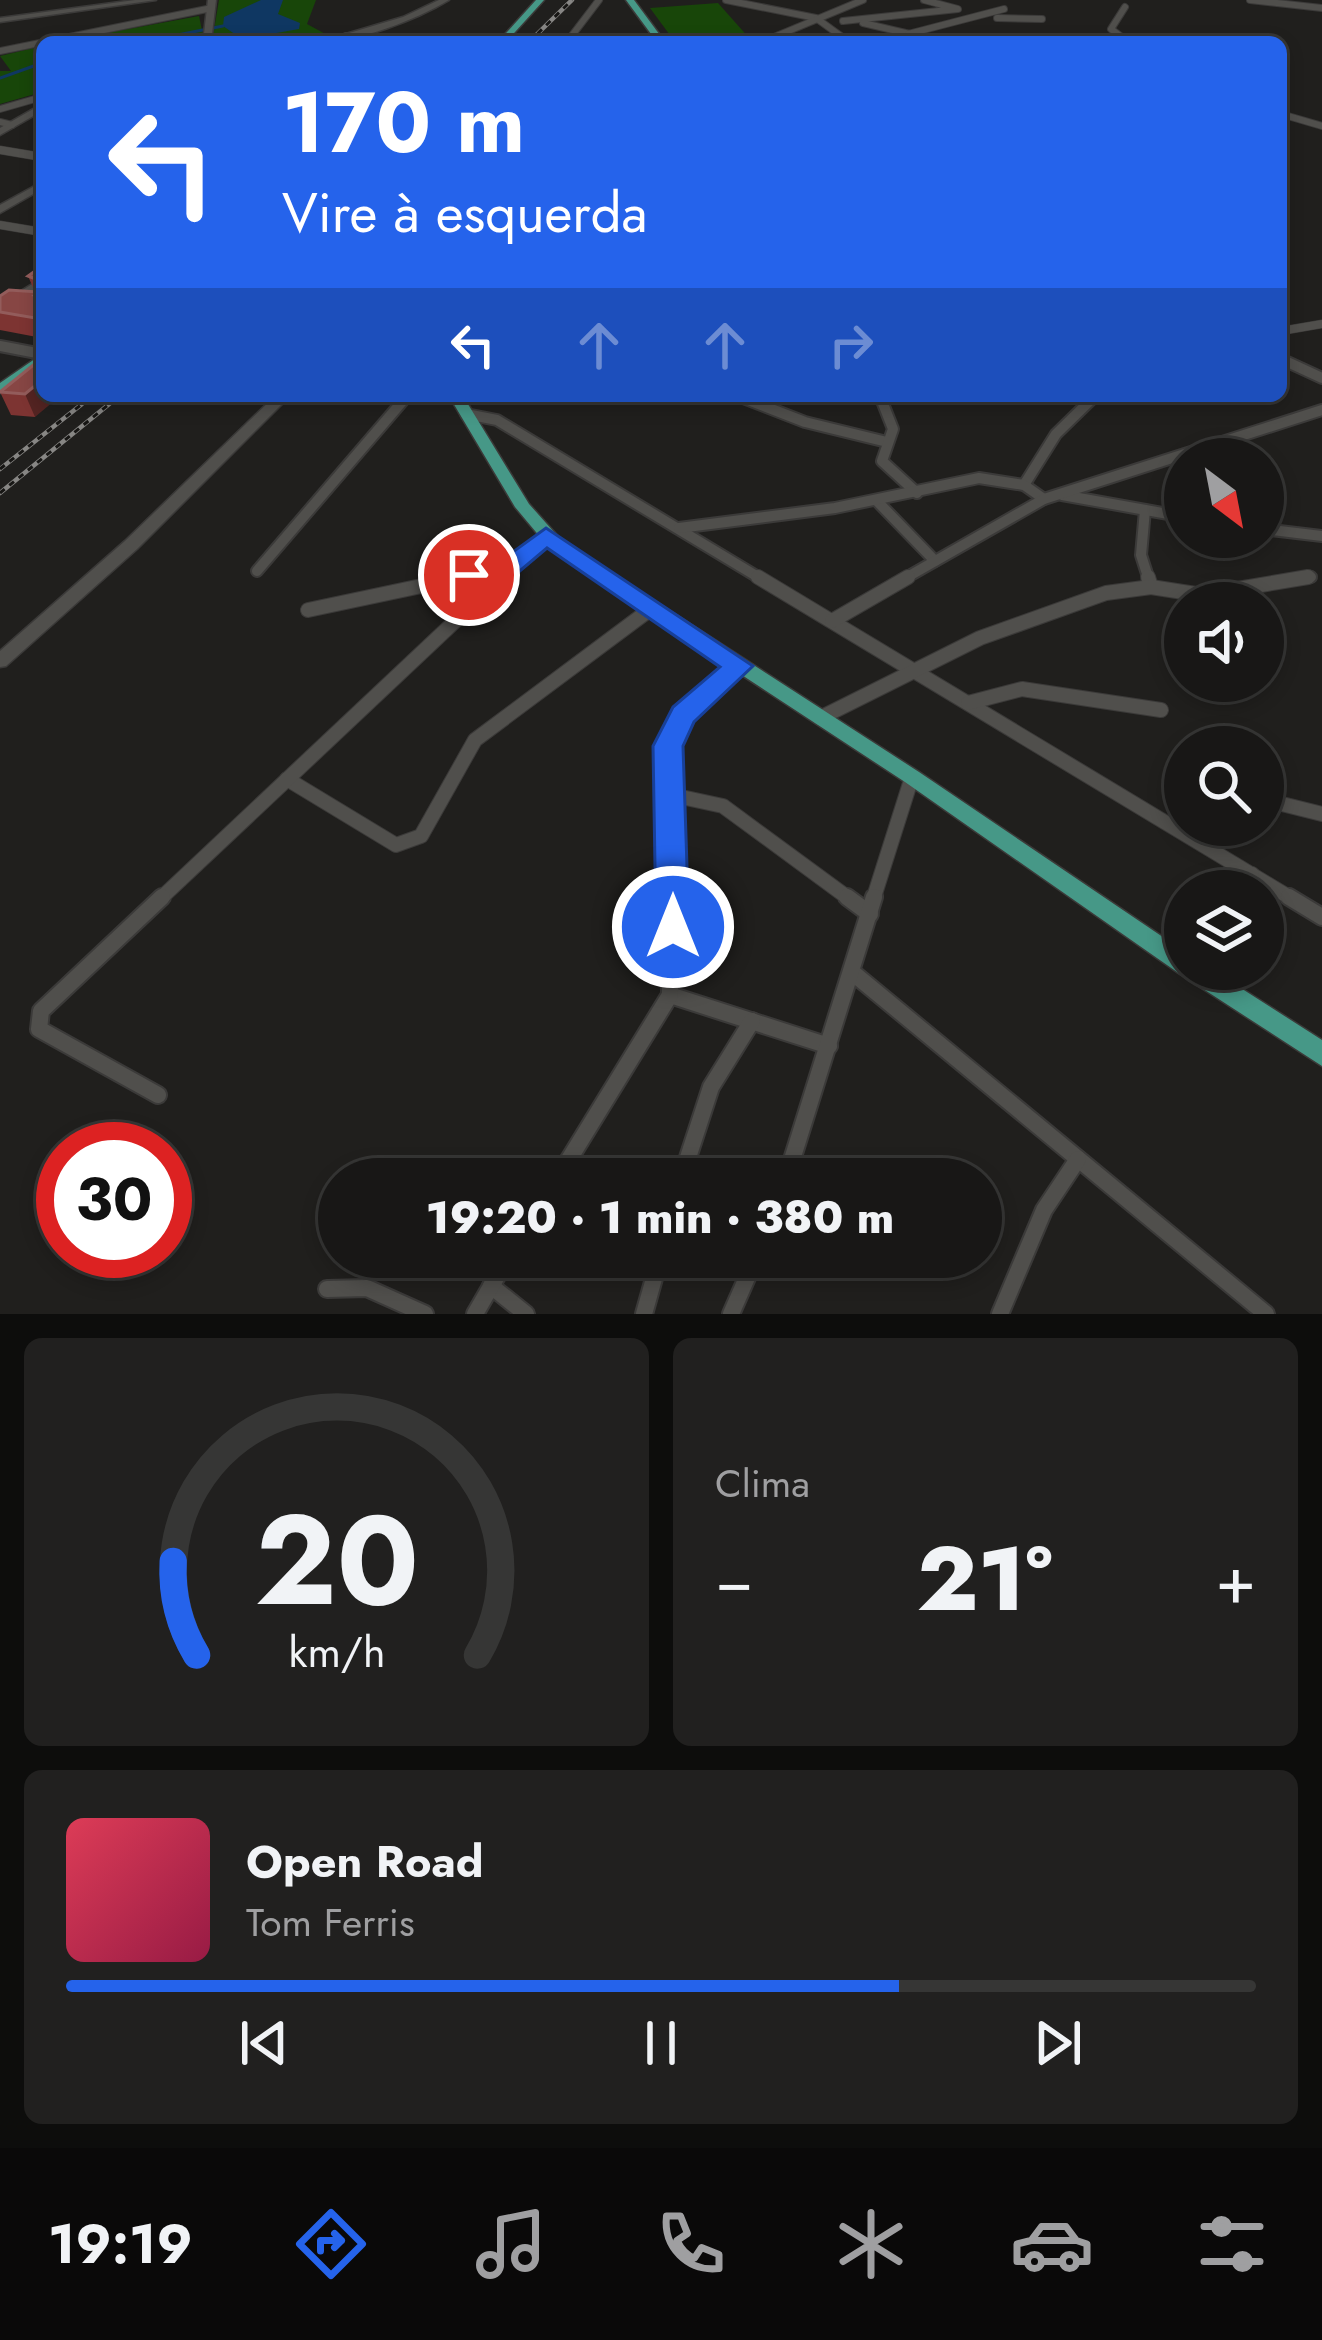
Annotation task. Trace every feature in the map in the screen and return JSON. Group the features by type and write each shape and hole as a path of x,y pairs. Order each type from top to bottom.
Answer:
{"main road":[{"path":"497,36 530,0"},
{"path":"507,36 540,0"},
{"path":"630,0 657,36"},
{"path":"4,386 36,361"},
{"path":"0,404 36,378"},
{"path":"4,386 26,386"},
{"path":"461,405 546,536 1164,950"},
{"path":"1224,990 1322,1054"}],"street":[{"path":"0,17 152,0"},
{"path":"346,36 406,20 446,0"},
{"path":"572,36 599,0"},
{"path":"726,0 843,21 958,9 924,0"},
{"path":"778,36 863,0"},
{"path":"1250,0 1322,8"},
{"path":"117,2 136,22"},
{"path":"65,36 212,7"},
{"path":"1120,36 1111,29 1125,7"},
{"path":"908,34 1004,9"},
{"path":"985,13 999,19 1042,19"},
{"path":"820,20 841,36"},
{"path":"843,21 917,36"},
{"path":"0,48 36,42"},
{"path":"0,109 36,102"},
{"path":"0,132 36,106"},
{"path":"1287,116 1322,126"},
{"path":"0,150 36,156"},
{"path":"0,210 36,189"},
{"path":"0,225 36,231"},
{"path":"0,310 21,302 36,288"},
{"path":"1287,330 1322,324"},
{"path":"0,346 36,355"},
{"path":"1287,362 1322,378"},
{"path":"0,661 131,544 277,402"},
{"path":"257,571 402,402"},
{"path":"753,402 805,422 887,442"},
{"path":"883,402 893,424 886,468 917,493"},
{"path":"1024,485 1056,434 1089,402"},
{"path":"461,405 497,420 1245,870"},
{"path":"832,621 1044,499 1322,410"},
{"path":"679,528 877,501 979,478 1024,485 1044,499"},
{"path":"1060,494 1164,513"},
{"path":"877,501 935,561"},
{"path":"1145,510 1142,555 1151,587"},
{"path":"1284,531 1322,536"},
{"path":"158,1095 39,1029 41,1011 546,536"},
{"path":"308,610 506,569"},
{"path":"820,718 914,669 1038,615 1106,593 1151,587 1202,595 1311,577"},
{"path":"287,779 396,845 408,844 421,836 475,740 652,608"},
{"path":"570,1158 670,994 672,795 668,746 674,728 739,666"},
{"path":"968,703 1022,689 1161,710"},
{"path":"793,1158 912,777"},
{"path":"672,795 723,806 870,914"},
{"path":"1284,804 1322,814"},
{"path":"1284,894 1322,917"},
{"path":"853,973 1266,1314"},
{"path":"670,994 829,1046"},
{"path":"688,1158 711,1087 752,1021"},
{"path":"1000,1314 1044,1210 1078,1159"},
{"path":"475,1314 496,1278"},
{"path":"644,1314 654,1278"},
{"path":"731,1314 747,1278"},
{"path":"491,1286 526,1314"},
{"path":"327,1289 367,1288 425,1314"}],"green space":[{"path":"219,0 316,0 307,24 329,36 213,36"},
{"path":"718,3 747,36 671,36 650,8"},
{"path":"199,16 203,35 201,36 91,36"},
{"path":"36,47 36,94 0,104 0,71 11,71 0,56"}],"water":[{"path":"261,0 283,0 278,14 300,23 299,29 238,36 223,26 224,17"}],"building":[{"path":"9,290 36,292 36,317 0,312 0,296"},
{"path":"36,363 36,385 25,394 0,392"}],"waterway":[{"path":"172,36 223,26"},
{"path":"0,78 36,65"}],"railway":[{"path":"535,36 572,0"},
{"path":"0,493 112,402"},
{"path":"0,469 82,404"}],"route":[{"path":"469,575 506,569 546,536 739,666 683,715 668,746 673,927"}]}
